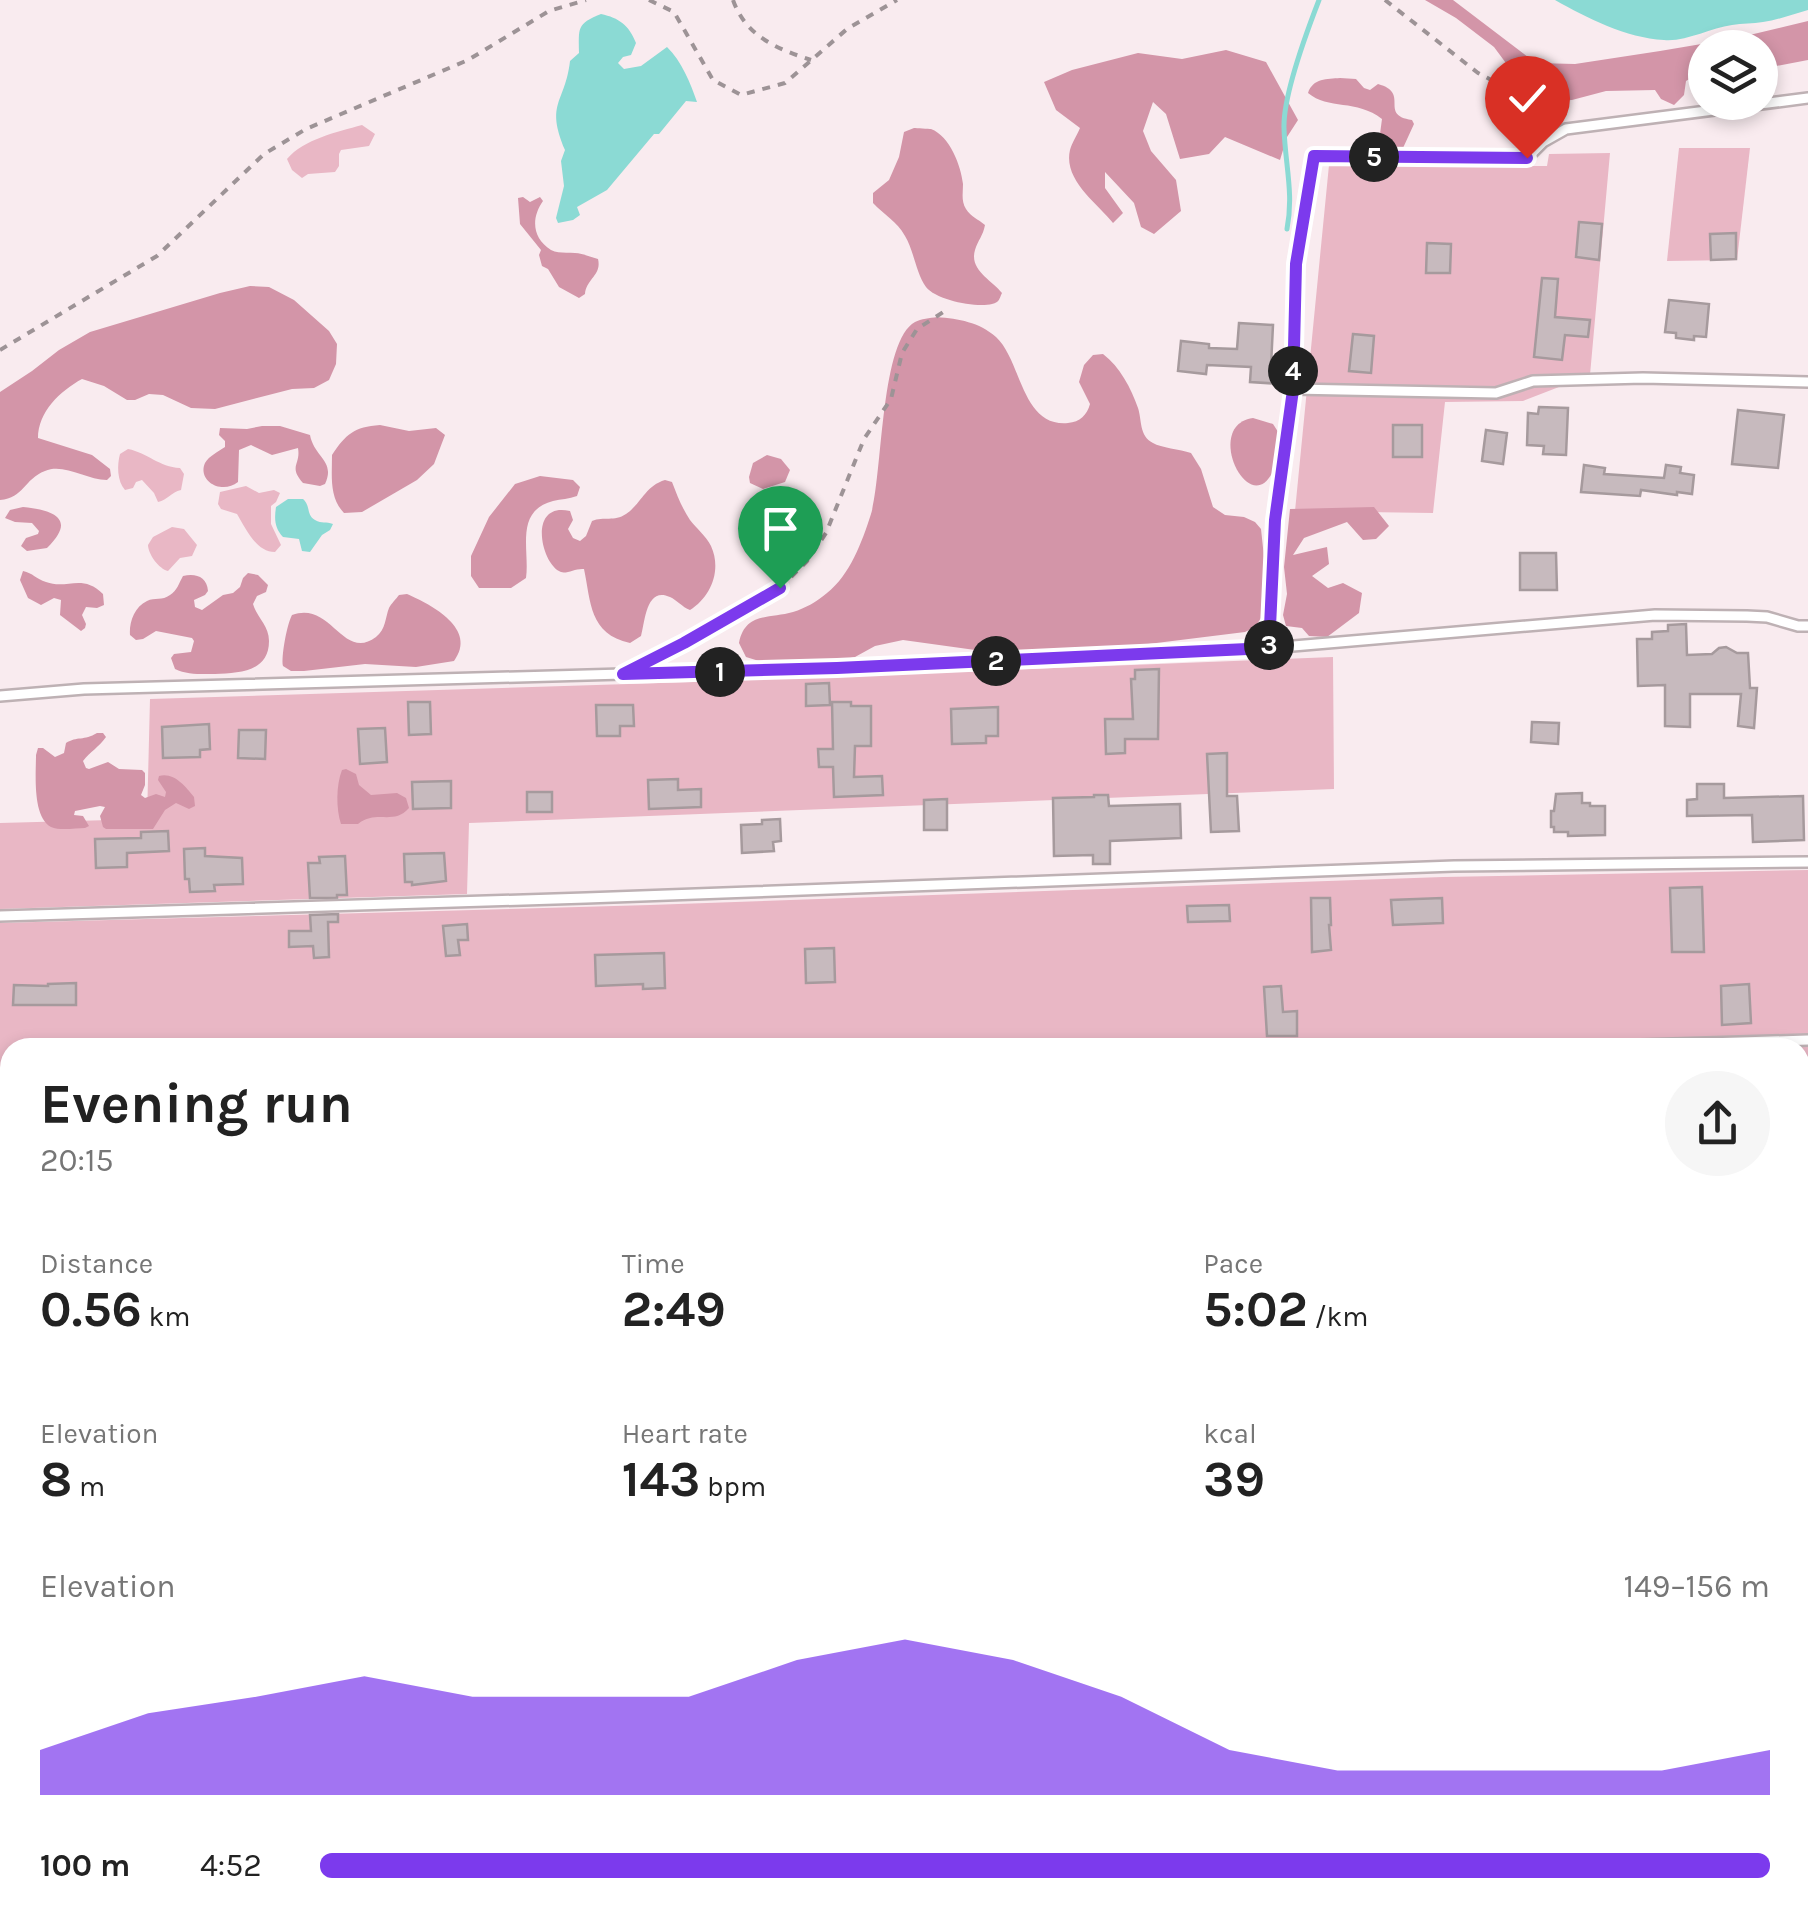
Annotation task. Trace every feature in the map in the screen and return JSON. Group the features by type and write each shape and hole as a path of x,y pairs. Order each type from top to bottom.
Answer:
{"lane":[{"path":"1527,158 1543,142 1566,129 1808,98"},
{"path":"1269,648 1275,520 1293,390 1296,264 1314,156"},
{"path":"1293,390 1496,393 1533,381 1643,378 1808,382"},
{"path":"0,696 84,689 837,668 1269,648 1656,615 1747,616 1808,626"},
{"path":"0,916 1454,866 1808,862"}],"path":[{"path":"0,350 157,256 264,154 306,129 468,60 549,11 586,0"},
{"path":"649,0 674,12 712,80 742,94 785,83 847,28 897,0"},
{"path":"733,0 753,30 774,48 812,60"},
{"path":"1385,0 1478,72 1530,100 1596,124"},
{"path":"1314,156 1527,158"},
{"path":"654,659 780,588 806,561 826,533 864,439 890,399 902,352 917,329 948,309"}],"shaded area":[{"path":"1425,0 1453,0 1536,63 1575,64 1688,46 1684,95 1674,105 1661,99 1655,90 1606,91 1552,101 1523,86 1494,47"},
{"path":"1808,21 1808,60 1778,66 1778,30 1770,30"},
{"path":"1226,50 1266,62 1298,120 1287,137 1280,160 1225,137 1209,154 1180,159 1166,114 1153,102 1143,131 1151,151 1176,180 1181,211 1154,234 1141,227 1134,203 1105,172 1105,188 1123,213 1113,223 1076,181 1069,161 1080,128 1056,110 1044,82 1072,70 1138,53 1182,59"},
{"path":"1356,79 1370,90 1378,84 1388,88 1397,114 1414,124 1403,148 1396,150 1380,134 1382,119 1372,113 1308,93 1317,82"},
{"path":"362,125 375,134 369,146 341,150 335,172 302,178 292,170 287,159 302,146"},
{"path":"914,128 938,133 953,152 962,177 964,206 985,225 974,257 978,269 1002,293 995,303 967,304 931,292 902,231 873,203 873,193 889,180 904,132"},
{"path":"1679,148 1750,148 1737,260 1667,261"},
{"path":"1610,153 1590,375 1523,401 1445,402 1433,513 1295,511 1329,165 1547,166 1549,154"},
{"path":"540,197 543,201 535,227 540,240 551,250 598,259 596,273 579,298 559,287 542,266 541,250 520,224 518,198 530,202"},
{"path":"250,286 269,287 294,300 329,331 337,344 336,364 329,380 314,388 292,389 215,409 191,408 163,395 127,400 82,379 52,403 38,438 92,455 110,469 111,476 107,480 52,469 38,474 14,496 0,500 0,392 90,332"},
{"path":"937,317 968,322 996,337 1012,361 1031,404 1052,421 1068,423 1085,415 1090,404 1079,382 1084,365 1093,355 1103,354 1109,359 1132,393 1148,440 1191,453 1201,469 1213,507 1225,515 1255,522 1261,529 1261,618 1255,627 1245,632 1065,652 1004,654 903,640 837,661 759,661 746,657 739,643 752,621 811,604 835,586 849,567 871,514 895,354 915,322"},
{"path":"1253,418 1273,424 1282,438 1273,470 1262,484 1250,484 1239,474 1232,458 1231,441 1237,426"},
{"path":"380,425 409,431 436,428 445,435 434,464 417,480 362,512 344,513 334,493 332,455 352,433"},
{"path":"280,426 310,435 328,470 325,484 303,483 296,469 298,448 272,455 251,445 239,450 238,482 225,487 212,484 203,470 205,463 225,447 220,428"},
{"path":"128,449 180,468 184,474 181,490 158,502 142,480 125,490 118,463 120,454"},
{"path":"767,455 781,459 790,470 785,482 763,489 750,483 749,477 753,463"},
{"path":"540,476 573,480 580,487 577,496 553,501 533,513 526,533 526,578 511,588 479,588 471,576 471,556 489,517 515,484"},
{"path":"665,480 672,482 687,515 711,546 715,573 704,598 690,610 670,597 656,596 648,607 641,636 630,643 617,639 599,624 584,569 561,572 554,567 544,547 543,524 556,510 570,511 573,520 568,529 580,541 592,521 626,514 653,486"},
{"path":"246,486 259,493 280,493 271,506 271,524 281,545 275,552 257,544 237,514 221,509 218,504 220,492"},
{"path":"23,507 58,517 60,529 47,548 27,551 21,546 39,531 32,523 5,518 10,510"},
{"path":"1374,507 1389,526 1376,539 1363,540 1347,522 1304,538 1293,555 1327,547 1329,564 1312,576 1328,588 1343,583 1362,593 1359,613 1327,637 1309,636 1302,628 1286,626 1284,567 1290,509"},
{"path":"172,527 184,529 197,545 192,556 180,558 168,571 155,561 148,545 153,537"},
{"path":"23,571 54,584 88,584 103,594 104,605 86,607 82,615 86,624 81,631 60,615 61,600 54,598 41,605 28,598 20,580"},
{"path":"248,573 258,575 268,585 253,604 267,630 268,651 251,669 224,674 184,672 175,669 171,658 191,652 192,638 156,631 143,639 136,640 130,635 139,607 172,593 183,576 196,576 206,582 208,591 194,600 195,607 202,610 223,595 233,593"},
{"path":"407,594 439,612 456,629 460,649 454,661 416,667 365,664 304,671 291,671 283,666 292,615 317,616 345,637 365,643 379,634 399,595"},
{"path":"1333,657 1334,789 469,823 467,894 0,909 0,823 147,819 150,699"},
{"path":"97,733 106,737 83,761 86,768 108,762 119,769 142,770 145,785 141,795 145,798 156,794 165,797 158,780 159,776 170,776 191,793 195,806 189,809 176,803 165,810 153,829 106,829 100,816 105,807 100,806 75,811 74,815 83,816 89,826 85,828 51,827 41,814 36,794 38,748 55,757 64,753 66,743"},
{"path":"342,770 356,774 359,785 371,795 397,793 406,798 409,808 397,816 341,824 338,790"},
{"path":"1808,870 1808,1038 0,1038 0,923 1443,877"}],"water":[{"path":"1555,0 1808,0 1808,10 1769,21 1688,30 1688,37 1681,39 1650,38 1594,20"},
{"path":"601,14 623,23 636,43 631,55 618,63 624,69 641,66 667,47 681,66 697,102 686,101 607,190 577,207 580,215 558,223 565,150 556,112 570,61 579,53 581,28"},
{"path":"288,499 303,499 312,518 333,524 310,552 302,551 299,539 283,537 277,527 276,507"}],"building":[{"path":"1579,222 1602,224 1599,260 1576,257"},
{"path":"1736,233 1736,259 1711,260 1710,234"},
{"path":"1427,243 1451,244 1450,273 1426,273"},
{"path":"1542,278 1558,279 1555,317 1590,320 1588,337 1565,335 1562,360 1534,357"},
{"path":"1669,300 1709,304 1706,337 1676,338 1676,333 1665,332"},
{"path":"1239,323 1273,325 1271,366 1283,367 1282,384 1250,382 1251,367 1207,365 1206,374 1178,371 1181,341 1237,349"},
{"path":"1353,334 1374,336 1371,373 1349,371"},
{"path":"1539,407 1568,408 1566,455 1543,454 1544,446 1527,445 1528,413 1538,414"},
{"path":"1738,410 1784,415 1778,468 1732,464"},
{"path":"1393,425 1422,425 1422,457 1393,457"},
{"path":"1486,430 1507,433 1503,464 1482,461"},
{"path":"1584,465 1605,468 1604,474 1664,478 1666,465 1681,467 1680,473 1694,475 1692,494 1641,490 1640,496 1581,492"},
{"path":"1520,553 1556,553 1557,590 1520,590"},
{"path":"1686,624 1687,655 1712,654 1726,647 1748,653 1750,688 1757,688 1754,728 1738,726 1741,694 1690,694 1690,727 1665,726 1665,685 1638,686 1637,639 1652,639 1652,632 1668,631 1668,625"},
{"path":"1159,669 1158,739 1125,739 1125,753 1106,754 1105,719 1133,719 1131,679 1135,679 1135,670"},
{"path":"829,683 830,705 806,706 806,684"},
{"path":"408,702 430,702 431,734 409,735"},
{"path":"832,702 871,706 871,746 855,746 854,777 882,776 883,795 834,797 833,767 819,767 818,749 833,749"},
{"path":"596,705 633,705 634,726 620,726 620,736 597,736"},
{"path":"998,707 998,736 986,736 986,743 952,744 951,709"},
{"path":"1532,722 1559,723 1558,744 1531,742"},
{"path":"209,724 210,749 200,750 200,757 163,758 162,727"},
{"path":"385,728 387,762 360,764 358,729"},
{"path":"239,730 266,730 265,759 238,758"},
{"path":"1227,753 1227,796 1237,796 1239,831 1211,832 1207,754"},
{"path":"678,779 678,790 701,789 701,807 649,809 648,780"},
{"path":"451,781 451,808 413,809 412,782"},
{"path":"1697,784 1724,784 1724,798 1803,796 1804,840 1753,842 1752,815 1687,816 1687,800 1697,799"},
{"path":"527,792 552,792 552,812 527,812"},
{"path":"1582,793 1582,803 1605,806 1605,835 1568,836 1568,832 1554,832 1551,811 1556,794"},
{"path":"1108,795 1109,806 1180,804 1181,838 1110,841 1110,864 1093,864 1093,855 1054,856 1053,798"},
{"path":"947,799 947,830 924,830 924,800"},
{"path":"780,819 781,841 773,842 774,851 742,853 741,825"},
{"path":"168,831 169,851 127,853 127,867 96,868 95,839 141,838 141,832"},
{"path":"205,848 205,856 242,858 243,884 214,885 215,891 190,892 189,879 185,879 184,849"},
{"path":"444,853 446,881 412,885 405,882 404,854"},
{"path":"345,856 347,895 310,898 308,863 320,863 319,857"},
{"path":"1702,887 1704,952 1672,952 1670,888"},
{"path":"1311,898 1330,898 1331,950 1312,952"},
{"path":"1442,898 1443,923 1393,925 1391,900"},
{"path":"1229,905 1230,921 1188,922 1187,906"},
{"path":"338,914 338,922 328,922 329,957 314,958 313,946 289,947 289,931 311,931 310,915"},
{"path":"467,924 468,940 458,940 460,955 446,956 443,926"},
{"path":"834,948 835,982 806,983 805,949"},
{"path":"664,953 665,988 643,989 643,984 596,986 595,955"},
{"path":"76,983 76,1005 13,1005 14,985"},
{"path":"1749,984 1751,1023 1722,1025 1721,986"},
{"path":"1281,986 1283,1012 1297,1011 1297,1036 1267,1036 1264,987"}],"waterway":[{"path":"1287,229 1287,99 1319,0"}],"route":[{"path":"780,588 623,674 1269,648 1275,520 1293,390 1296,264 1314,156 1527,158"}]}
